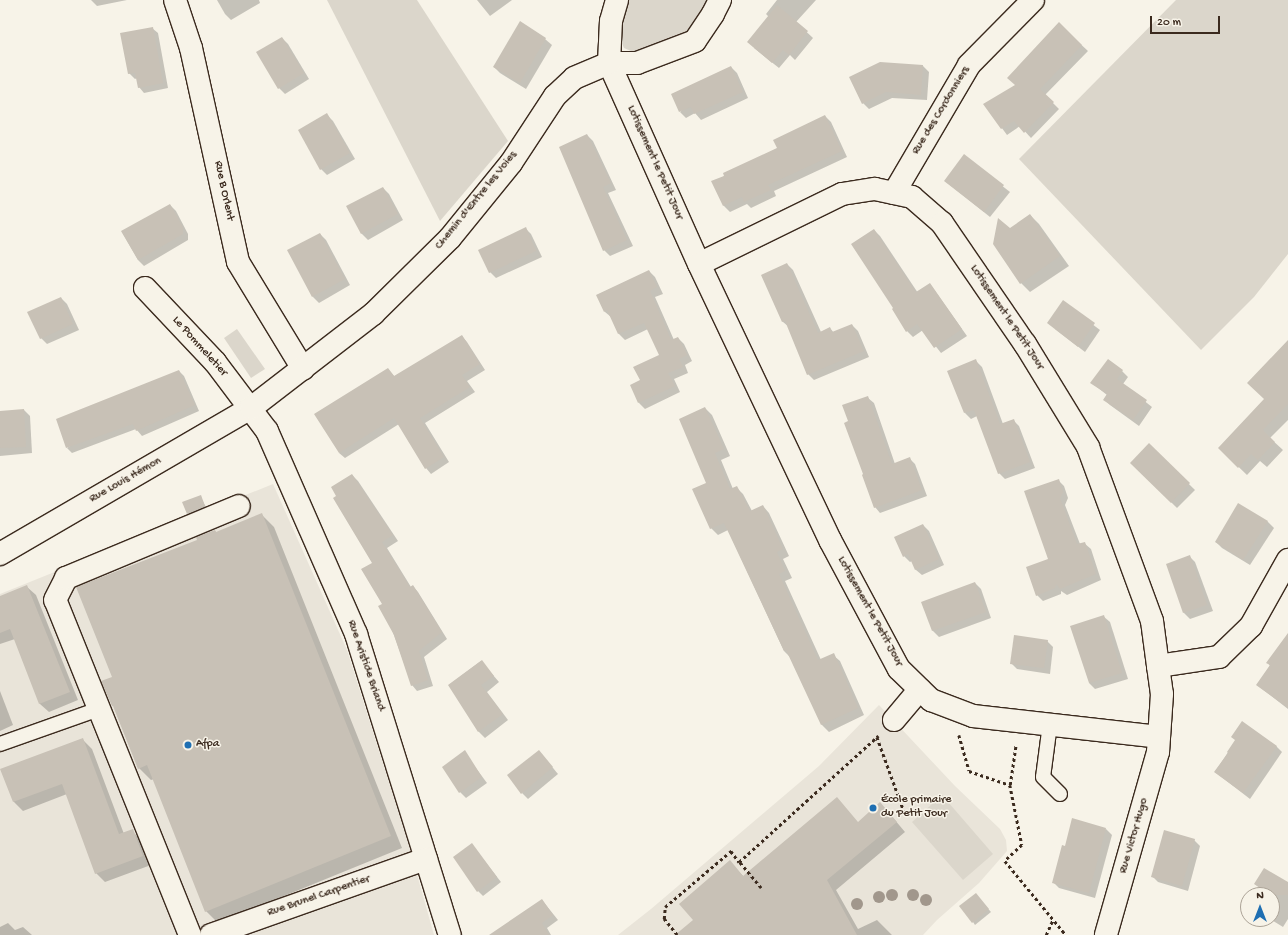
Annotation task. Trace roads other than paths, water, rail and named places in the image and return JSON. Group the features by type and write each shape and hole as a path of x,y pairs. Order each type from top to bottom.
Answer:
{"street":[{"name":"Rue B Orlent","path":"175,0 191,48 238,262 303,369"},
{"path":"617,0 611,22 609,63 637,63 695,41 714,14 720,0"},
{"name":"Rue des Cordonniers","path":"894,193 969,65 1033,0"},
{"name":"Chemin d'Entre les Voies","path":"251,408 373,314 450,238 511,163 556,96 574,78 609,63"},
{"name":"Lotissement le Petit Jour","path":"609,63 699,264 830,540 899,669 931,700 973,716 1159,737 1162,694 1152,621 1088,447 1026,344 942,223 912,197 875,189 842,194 699,264"},
{"name":"Le Pommeletier","path":"145,288 215,362 251,408"},
{"name":"Rue Louis Hémon","path":"0,554 251,408"},
{"name":"Rue Aristide Briand","path":"251,408 267,431 356,634 450,935"},
{"path":"190,935 55,600 66,578 239,506"},
{"path":"1158,666 1220,657 1251,626 1288,560"},
{"path":"894,720 920,689"},
{"name":"Rue Victor Hugo","path":"1106,935 1152,778 1158,752 1159,737"},
{"name":"Rue Brunel Carpentier","path":"211,935 426,859"}],"lane":[{"path":"0,744 99,708"},
{"path":"1050,724 1044,777 1060,794"}],"place":[{"name":"Afpa","path":"188,745"},
{"name":"École primaire du Petit Jour","path":"873,808"}]}
